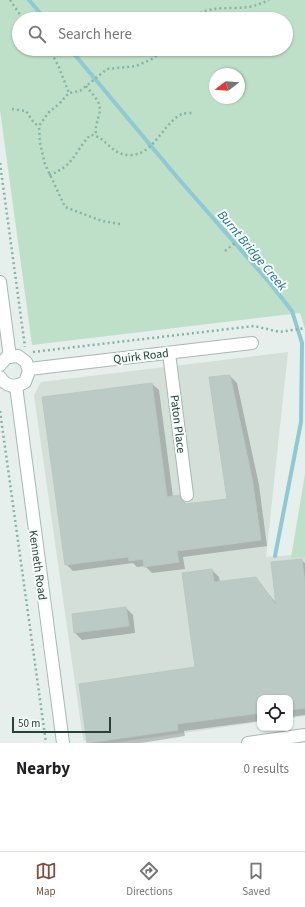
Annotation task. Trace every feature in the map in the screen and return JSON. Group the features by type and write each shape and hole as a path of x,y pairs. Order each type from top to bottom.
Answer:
{"main road":[{"path":"0,282 10,356"},
{"name":"Quirk Road","path":"29,369 252,343"},
{"name":"Paton Place","path":"169,352 187,495"},
{"path":"0,365 2,361 10,356 22,358 26,362 29,369 27,379 16,386 7,385 0,377"},
{"name":"Kenneth Road","path":"16,386 63,743"},
{"path":"248,743 305,735"}],"path":[{"path":"10,0 18,12"},
{"path":"204,12 221,8 248,7 269,0"},
{"path":"53,56 69,93"},
{"path":"120,224 102,221 65,207 49,175 40,143 39,126 48,113 69,93 80,91 107,69 136,66 156,56"},
{"path":"86,86 100,105 100,114 95,129 96,135 112,150 123,155 134,155 144,150 158,138 177,117 183,113 194,113"},
{"path":"12,109 26,111 34,123 39,126"},
{"path":"49,175 62,170 71,163 82,144 90,135 96,135"},
{"path":"0,163 27,351 34,352 254,326 280,332 305,328"},
{"path":"225,251 245,235"},
{"path":"0,411 46,743"}],"shaded area":[{"path":"288,352 266,557 305,554 305,716 293,718 293,695 257,695 257,722 113,743 87,743 83,739 34,395 41,382"}],"green space":[{"path":"0,0 305,0 305,329 300,313 32,345 0,110"},
{"path":"305,474 305,557 291,558"}],"building":[{"path":"230,375 252,478 261,540 177,551 179,562 144,567 143,559 129,561 128,557 65,565 42,397 152,383 167,497 179,495 185,504 227,499 209,377"},
{"path":"302,559 305,584 305,708 293,710 293,695 257,695 257,713 177,724 178,730 87,743 79,684 195,667 182,573 212,569 214,582 256,577 276,605 271,562"},
{"path":"126,607 129,626 74,633 72,614"}],"waterway":[{"name":"Burnt Bridge Creek","path":"29,0 39,12"},
{"name":"Burnt Bridge Creek","path":"76,56 177,177 269,282 292,311 302,343 301,422 275,556"}]}
